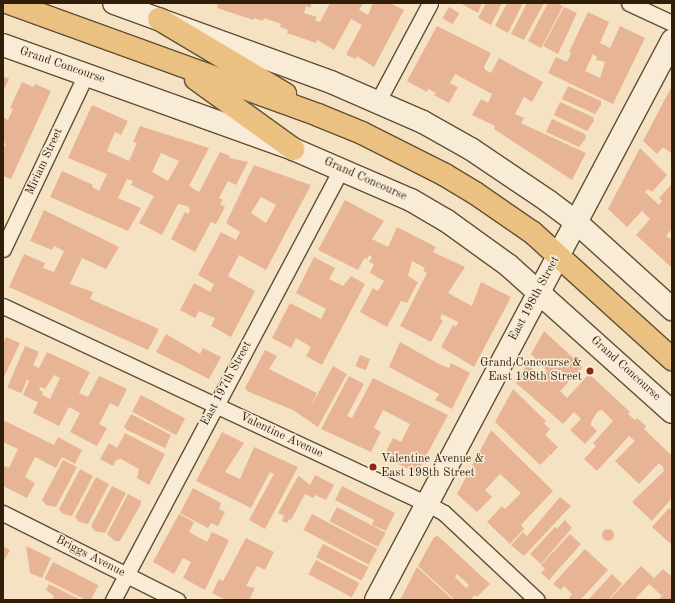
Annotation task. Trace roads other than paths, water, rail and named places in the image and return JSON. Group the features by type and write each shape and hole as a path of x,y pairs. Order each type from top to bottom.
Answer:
{"main road":[{"path":"9,3 318,115 404,153 476,193 533,233 672,359"},
{"path":"159,19 247,69 318,115"},
{"path":"174,63 293,149"}],"street":[{"path":"114,3 378,101 423,122 471,149 576,222 672,309"},
{"path":"378,101 430,3"},
{"path":"629,3 672,23"},
{"name":"East 198th Street","path":"376,600 672,41"},
{"name":"Grand Concourse","path":"3,45 293,149 342,168 411,200 447,221 540,291 672,412"},
{"name":"Miriam Street","path":"3,250 86,74"},
{"name":"East 197th Street","path":"113,600 342,168"},
{"name":"Valentine Avenue","path":"3,306 428,504 444,513 537,600"},
{"name":"Briggs Avenue","path":"3,513 177,600"}],"place":[{"name":"Grand Concourse & East 198th Street","path":"590,371"},
{"name":"Valentine Avenue & East 198th Street","path":"373,467"}]}
